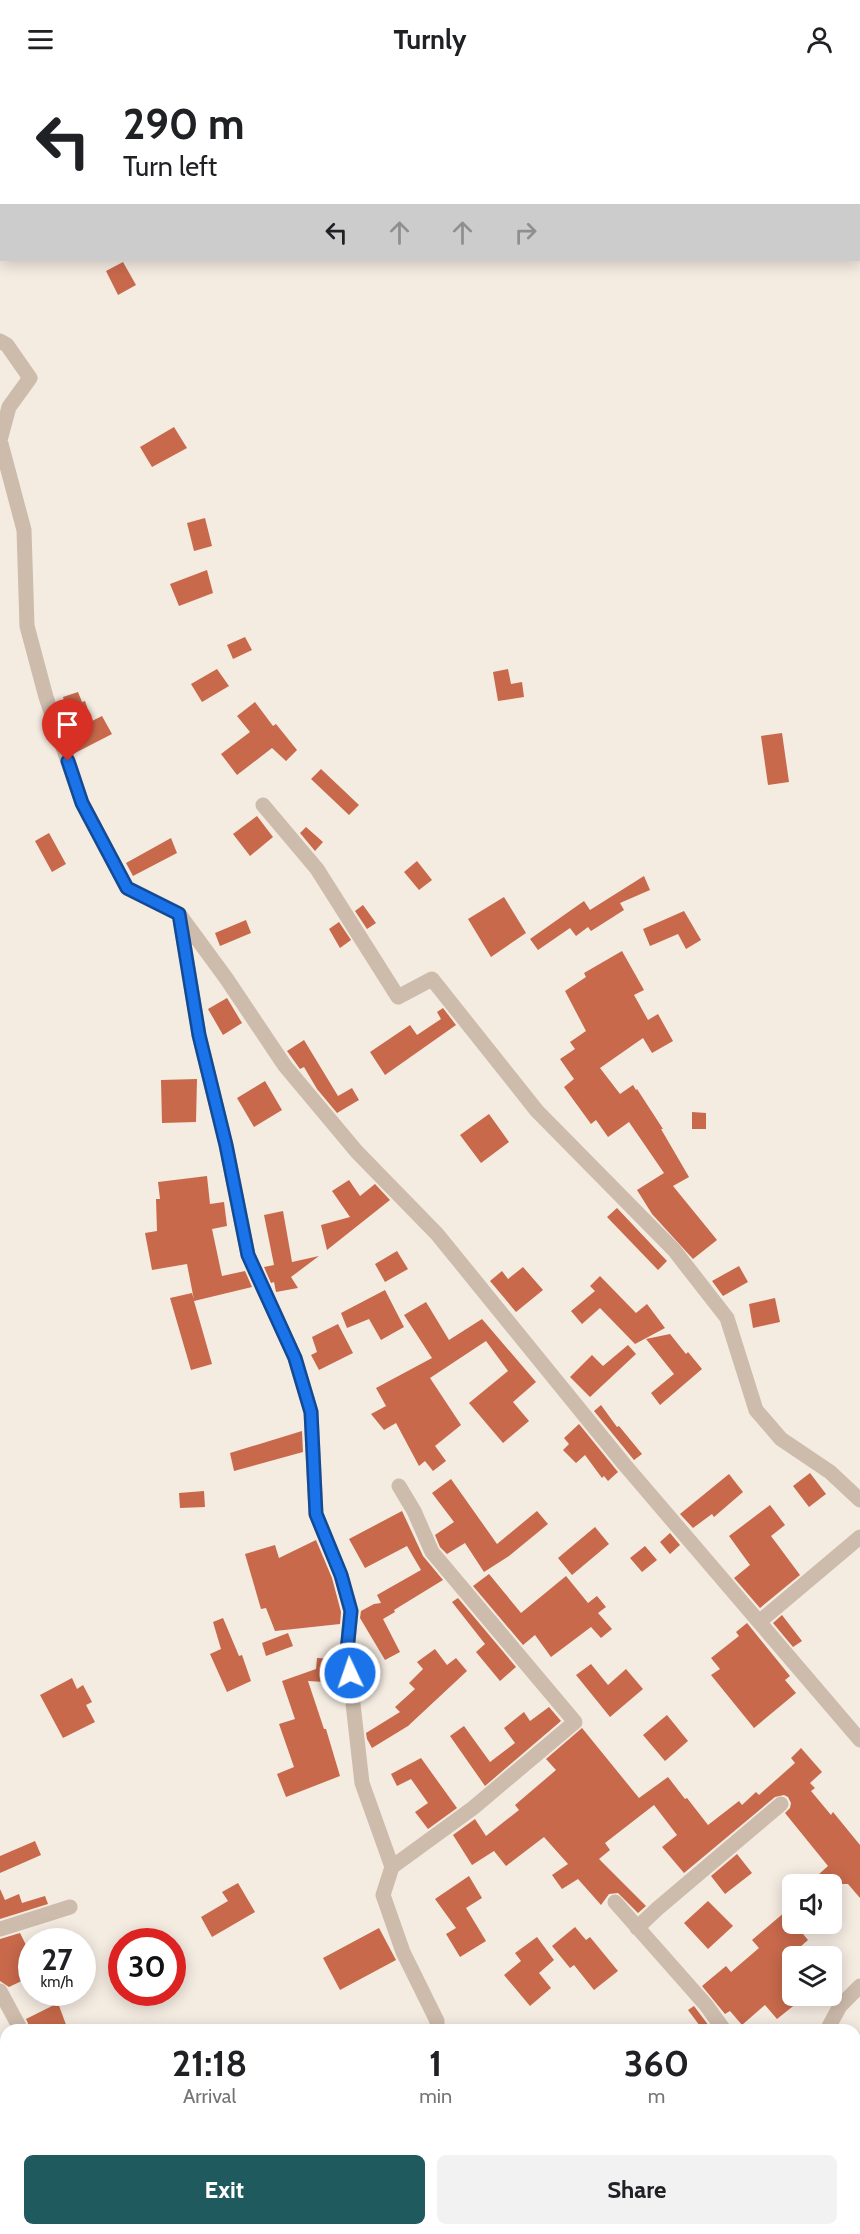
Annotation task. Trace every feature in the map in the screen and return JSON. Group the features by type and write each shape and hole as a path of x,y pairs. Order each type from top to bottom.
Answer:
{"street":[{"path":"0,341 7,345 30,378 9,407 0,440 24,530 27,626 46,697 82,803 127,888 179,914 226,978 285,1066 357,1152 437,1234 624,1464 860,1740"},
{"path":"263,805 317,869 398,997 432,979 537,1111 674,1251 727,1318 756,1410 781,1439 830,1472 860,1500"},
{"path":"179,914 199,1035 226,1145 248,1255 295,1358 311,1412 316,1514 341,1575 351,1611 347,1651 362,1783 392,1868"},
{"path":"399,1486 414,1511 432,1552 575,1722 473,1808 392,1868 383,1895 404,1952 437,2024"},
{"path":"759,1622 860,1537"},
{"path":"638,1928 657,1909 781,1804"},
{"path":"615,1902 706,2005 720,2024"},
{"path":"0,1929 70,1907"},
{"path":"830,2024 840,2006 860,1986"},
{"path":"0,1991 18,2024"}],"building":[{"path":"123,262 136,285 118,295 106,271"},
{"path":"174,427 187,448 152,467 140,447"},
{"path":"205,518 212,546 194,551 187,523"},
{"path":"207,570 213,593 179,606 170,584"},
{"path":"245,637 252,650 233,659 227,645"},
{"path":"217,669 229,686 202,702 191,684"},
{"path":"508,669 511,684 522,682 524,697 498,701 493,672"},
{"path":"78,692 82,702 85,701 92,721 102,716 112,734 75,753 59,706 65,704 63,697"},
{"path":"255,702 273,726 276,724 297,750 286,761 272,748 237,775 221,754 250,732 237,716"},
{"path":"782,733 789,782 768,785 761,736"},
{"path":"321,769 359,805 349,815 311,779"},
{"path":"257,816 273,837 250,856 233,834"},
{"path":"306,827 323,842 315,851 300,833"},
{"path":"49,833 66,864 52,872 35,841"},
{"path":"171,838 177,853 133,876 126,863"},
{"path":"417,861 432,880 419,890 404,872"},
{"path":"644,876 650,890 620,903 624,910 591,931 588,927 576,936 570,928 538,950 530,939 584,901 590,910"},
{"path":"504,897 526,933 491,957 468,919"},
{"path":"363,905 376,923 367,929 355,911"},
{"path":"684,911 701,940 686,949 678,934 650,946 643,929"},
{"path":"246,920 251,933 220,946 215,933"},
{"path":"339,922 351,940 340,948 329,929"},
{"path":"622,951 644,990 634,995 648,1020 658,1014 673,1041 652,1053 643,1038 600,1068 620,1094 633,1085 637,1089 663,1129 661,1129 689,1177 673,1186 717,1240 693,1259 652,1214 637,1190 664,1173 629,1122 608,1137 596,1120 591,1124 564,1087 574,1079 560,1059 575,1049 570,1042 586,1031 565,991 586,977 584,973"},
{"path":"227,998 242,1023 223,1035 208,1009"},
{"path":"443,1008 456,1025 385,1075 370,1052 410,1025 417,1035 441,1019 437,1012"},
{"path":"304,1040 338,1096 352,1088 359,1100 337,1113 317,1089 304,1067 300,1069 287,1051"},
{"path":"197,1079 196,1122 162,1123 161,1080"},
{"path":"265,1081 282,1110 254,1127 237,1098"},
{"path":"692,1112 706,1113 706,1129 692,1129"},
{"path":"489,1114 509,1142 481,1163 460,1135"},
{"path":"207,1176 210,1204 224,1202 227,1226 212,1229 222,1276 245,1271 252,1287 194,1301 212,1364 191,1370 170,1298 192,1293 194,1300 187,1264 152,1270 145,1233 157,1231 156,1199 160,1199 158,1182"},
{"path":"349,1180 360,1196 375,1184 390,1200 327,1250 321,1225 350,1217 332,1191"},
{"path":"617,1208 667,1261 658,1270 607,1217"},
{"path":"283,1211 292,1262 319,1256 291,1277 298,1288 276,1292 274,1282 271,1283 264,1267 274,1265 264,1215"},
{"path":"397,1251 408,1269 385,1282 375,1264"},
{"path":"739,1266 748,1282 723,1296 712,1281"},
{"path":"523,1267 543,1290 516,1312 490,1281 502,1271 508,1279"},
{"path":"600,1276 636,1313 647,1304 665,1328 635,1344 600,1308 582,1324 571,1311 595,1291 590,1286"},
{"path":"385,1290 404,1327 381,1340 369,1319 347,1328 341,1313"},
{"path":"775,1298 780,1322 753,1328 749,1304"},
{"path":"426,1302 449,1340 482,1319 536,1382 513,1402 529,1421 503,1443 469,1403 508,1371 486,1341 430,1378 461,1425 435,1446 446,1461 433,1471 425,1461 419,1466 396,1423 384,1430 371,1414 386,1406 376,1388 432,1358 404,1315"},
{"path":"338,1324 353,1353 319,1370 311,1355 317,1352 312,1337"},
{"path":"670,1334 702,1369 660,1405 651,1393 674,1374 646,1339"},
{"path":"628,1345 636,1354 590,1397 570,1377 592,1355 603,1366"},
{"path":"601,1405 617,1427 619,1426 642,1454 634,1460 594,1411"},
{"path":"579,1424 618,1472 608,1481 604,1476 602,1478 585,1455 576,1463 563,1450 569,1444 564,1438"},
{"path":"302,1431 303,1452 234,1471 230,1453"},
{"path":"810,1473 826,1494 809,1507 793,1486"},
{"path":"729,1474 743,1492 714,1517 712,1514 693,1528 680,1514"},
{"path":"451,1479 497,1544 537,1511 548,1524 509,1556 484,1572 465,1543 447,1554 440,1547 435,1535 454,1522 432,1493"},
{"path":"204,1491 205,1507 180,1508 179,1493"},
{"path":"770,1505 785,1525 771,1536 800,1575 760,1608 734,1578 750,1565 729,1536"},
{"path":"402,1511 423,1556 443,1580 383,1619 400,1652 385,1660 360,1618 361,1611 381,1603 377,1595 421,1570 407,1546 365,1568 349,1539"},
{"path":"595,1527 609,1544 572,1575 558,1558"},
{"path":"670,1533 680,1545 670,1554 660,1542"},
{"path":"316,1540 332,1578 341,1612 340,1624 275,1631 266,1608 261,1609 245,1554 275,1545 279,1558"},
{"path":"645,1546 657,1560 642,1572 630,1558"},
{"path":"489,1574 521,1613 566,1576 588,1603 597,1596 606,1607 598,1613 612,1629 601,1638 591,1627 551,1657 535,1635 523,1645 473,1586"},
{"path":"458,1598 516,1667 500,1681 476,1652 485,1644 452,1602"},
{"path":"782,1615 802,1641 793,1647 773,1623"},
{"path":"223,1618 239,1656 242,1655 251,1681 227,1692 210,1654 221,1649 213,1622"},
{"path":"747,1623 790,1676 785,1680 796,1693 754,1728 711,1675 720,1669 711,1658 739,1636 736,1632"},
{"path":"288,1633 293,1646 266,1656 262,1643"},
{"path":"435,1649 447,1665 456,1658 467,1671 408,1726 372,1748 366,1733 400,1712 395,1707 415,1689 409,1683 423,1669 417,1662"},
{"path":"317,1658 338,1659 341,1683 308,1681 340,1776 286,1797 277,1774 294,1767 279,1724 295,1719 282,1681 316,1669"},
{"path":"591,1664 608,1685 626,1669 643,1689 610,1717 576,1675"},
{"path":"72,1678 77,1689 83,1685 92,1702 86,1705 95,1722 63,1738 40,1695"},
{"path":"549,1707 561,1721 485,1786 450,1736 464,1726 490,1762 515,1743 504,1728 524,1712 530,1721"},
{"path":"667,1715 688,1741 665,1761 643,1735"},
{"path":"582,1728 639,1798 668,1777 708,1825 739,1801 742,1805 756,1792 759,1795 795,1763 791,1758 801,1748 822,1772 810,1783 815,1788 811,1791 831,1815 833,1812 860,1845 860,1898 848,1884 842,1884 842,1874 819,1874 828,1866 785,1813 791,1803 784,1795 775,1797 684,1873 662,1847 677,1835 654,1805 605,1843 610,1850 599,1859 646,1906 638,1913 618,1893 609,1894 601,1905 578,1879 562,1889 552,1875 568,1864 544,1837 506,1866 494,1851 472,1865 453,1835 475,1819 486,1836 519,1810 515,1805 556,1770 546,1759"},
{"path":"421,1758 457,1808 428,1829 415,1812 428,1803 411,1779 397,1786 391,1774"},
{"path":"35,1841 41,1855 0,1873 0,1856"},
{"path":"737,1854 752,1873 725,1894 711,1876"},
{"path":"469,1876 482,1898 466,1908 486,1941 460,1957 446,1934 456,1928 435,1899"},
{"path":"238,1883 255,1912 212,1937 201,1917 228,1901 222,1892"},
{"path":"0,1889 5,1900 19,1894 22,1903 45,1896 48,1904 0,1919"},
{"path":"708,1901 733,1926 708,1949 684,1923"},
{"path":"782,1915 782,1934 803,1934 808,1940 801,1946 782,1946 782,2006 793,2006 777,2019 765,2005 741,2024 730,2011 725,2014 702,1986 726,1966 731,1972 759,1948 752,1940"},
{"path":"575,1927 586,1940 590,1937 618,1971 594,1990 574,1965 570,1968 552,1946"},
{"path":"379,1928 396,1960 340,1990 323,1958"},
{"path":"18,1934 18,1983 9,1987 0,1981 0,1939"},
{"path":"537,1937 554,1960 539,1973 551,1988 530,2006 504,1975 521,1961 515,1953"},
{"path":"52,2006 59,2006 66,2024 28,2024 26,2019"},
{"path":"694,2006 708,2024 698,2024 688,2010"}],"route":[{"path":"68,761 82,803 127,888 179,914 199,1035 226,1145 248,1255 295,1358 311,1412 316,1514 341,1575 351,1611 347,1651 350,1673"}]}
